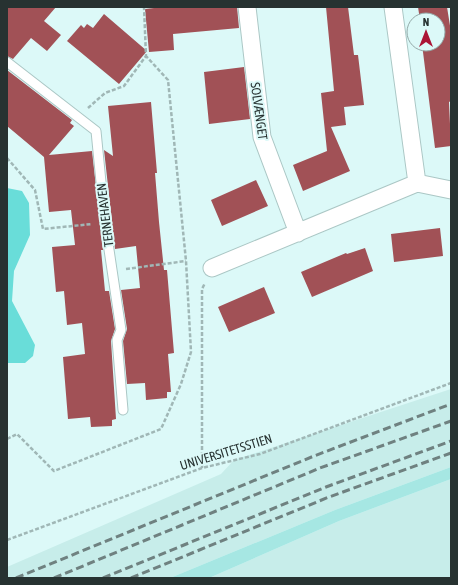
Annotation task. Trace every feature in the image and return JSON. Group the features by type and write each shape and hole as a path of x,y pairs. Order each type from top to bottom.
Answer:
{"street":[{"name":"SOLVÆNGET","path":"247,7 262,137 298,233"},
{"path":"393,7 417,183"},
{"path":"212,268 417,183 451,190"}],"lane":[{"name":"TERNEHAVEN","path":"7,62 96,130 105,223 113,283 117,293 121,330 117,340 123,410"}],"path":[{"path":"78,116 105,93 124,86 146,56 144,7"},
{"path":"7,439 17,434 54,471 161,429 181,384 191,352 186,261 168,80 146,56"},
{"path":"7,158 35,190 42,229 105,223"},
{"path":"112,271 186,261"},
{"path":"202,468 202,289 212,268"},
{"name":"UNIVERSITETSSTIEN","path":"7,540 202,468 260,454 451,383"}],"shaded area":[{"path":"7,188 22,191 29,203 30,235 14,271 12,301 35,345 33,356 25,363 7,363"},
{"path":"451,389 451,467 335,510 170,578 7,578 7,567 221,474 234,460"},
{"path":"451,467 451,479 339,521 209,578 170,578 335,510"},
{"path":"451,479 451,578 209,578 339,521"}],"building":[{"path":"7,7 56,7 44,21 61,35 47,51 31,38 13,59 7,56"},
{"path":"163,7 237,7 239,28 173,34 174,50 149,52 145,9"},
{"path":"326,7 348,7 354,55 358,55 364,105 344,107 346,125 331,127 350,171 303,191 293,165 327,151 321,93 334,91"},
{"path":"418,7 447,7 451,32 451,101 449,102 451,146 435,148 423,52 446,52 446,12 419,12"},
{"path":"104,14 147,51 119,84 67,41 81,25 84,28 87,24 93,28"},
{"path":"244,67 250,119 209,124 204,72"},
{"path":"7,70 72,120 70,123 74,126 49,155 92,151 103,250 101,250 105,291 109,291 115,329 111,341 116,419 112,420 112,426 91,427 90,417 68,419 63,357 85,354 82,323 67,325 64,291 56,292 52,247 75,245 71,210 49,212 44,157 7,126"},
{"path":"151,102 157,173 155,173 159,222 164,270 167,270 174,353 168,354 171,392 167,392 167,398 146,400 145,383 127,384 123,341 127,329 121,290 140,288 136,246 115,249 104,150 113,156 108,106"},
{"path":"256,180 268,206 222,226 211,200"},
{"path":"440,228 443,256 394,262 391,234"},
{"path":"365,248 373,271 312,297 301,272 346,253 347,254"},
{"path":"264,287 275,313 229,332 218,307"}],"railway":[{"path":"16,578 314,456 451,404"},
{"path":"54,578 320,468 451,421"},
{"path":"103,578 326,487 451,441"},
{"path":"131,578 329,497 451,453"}]}
